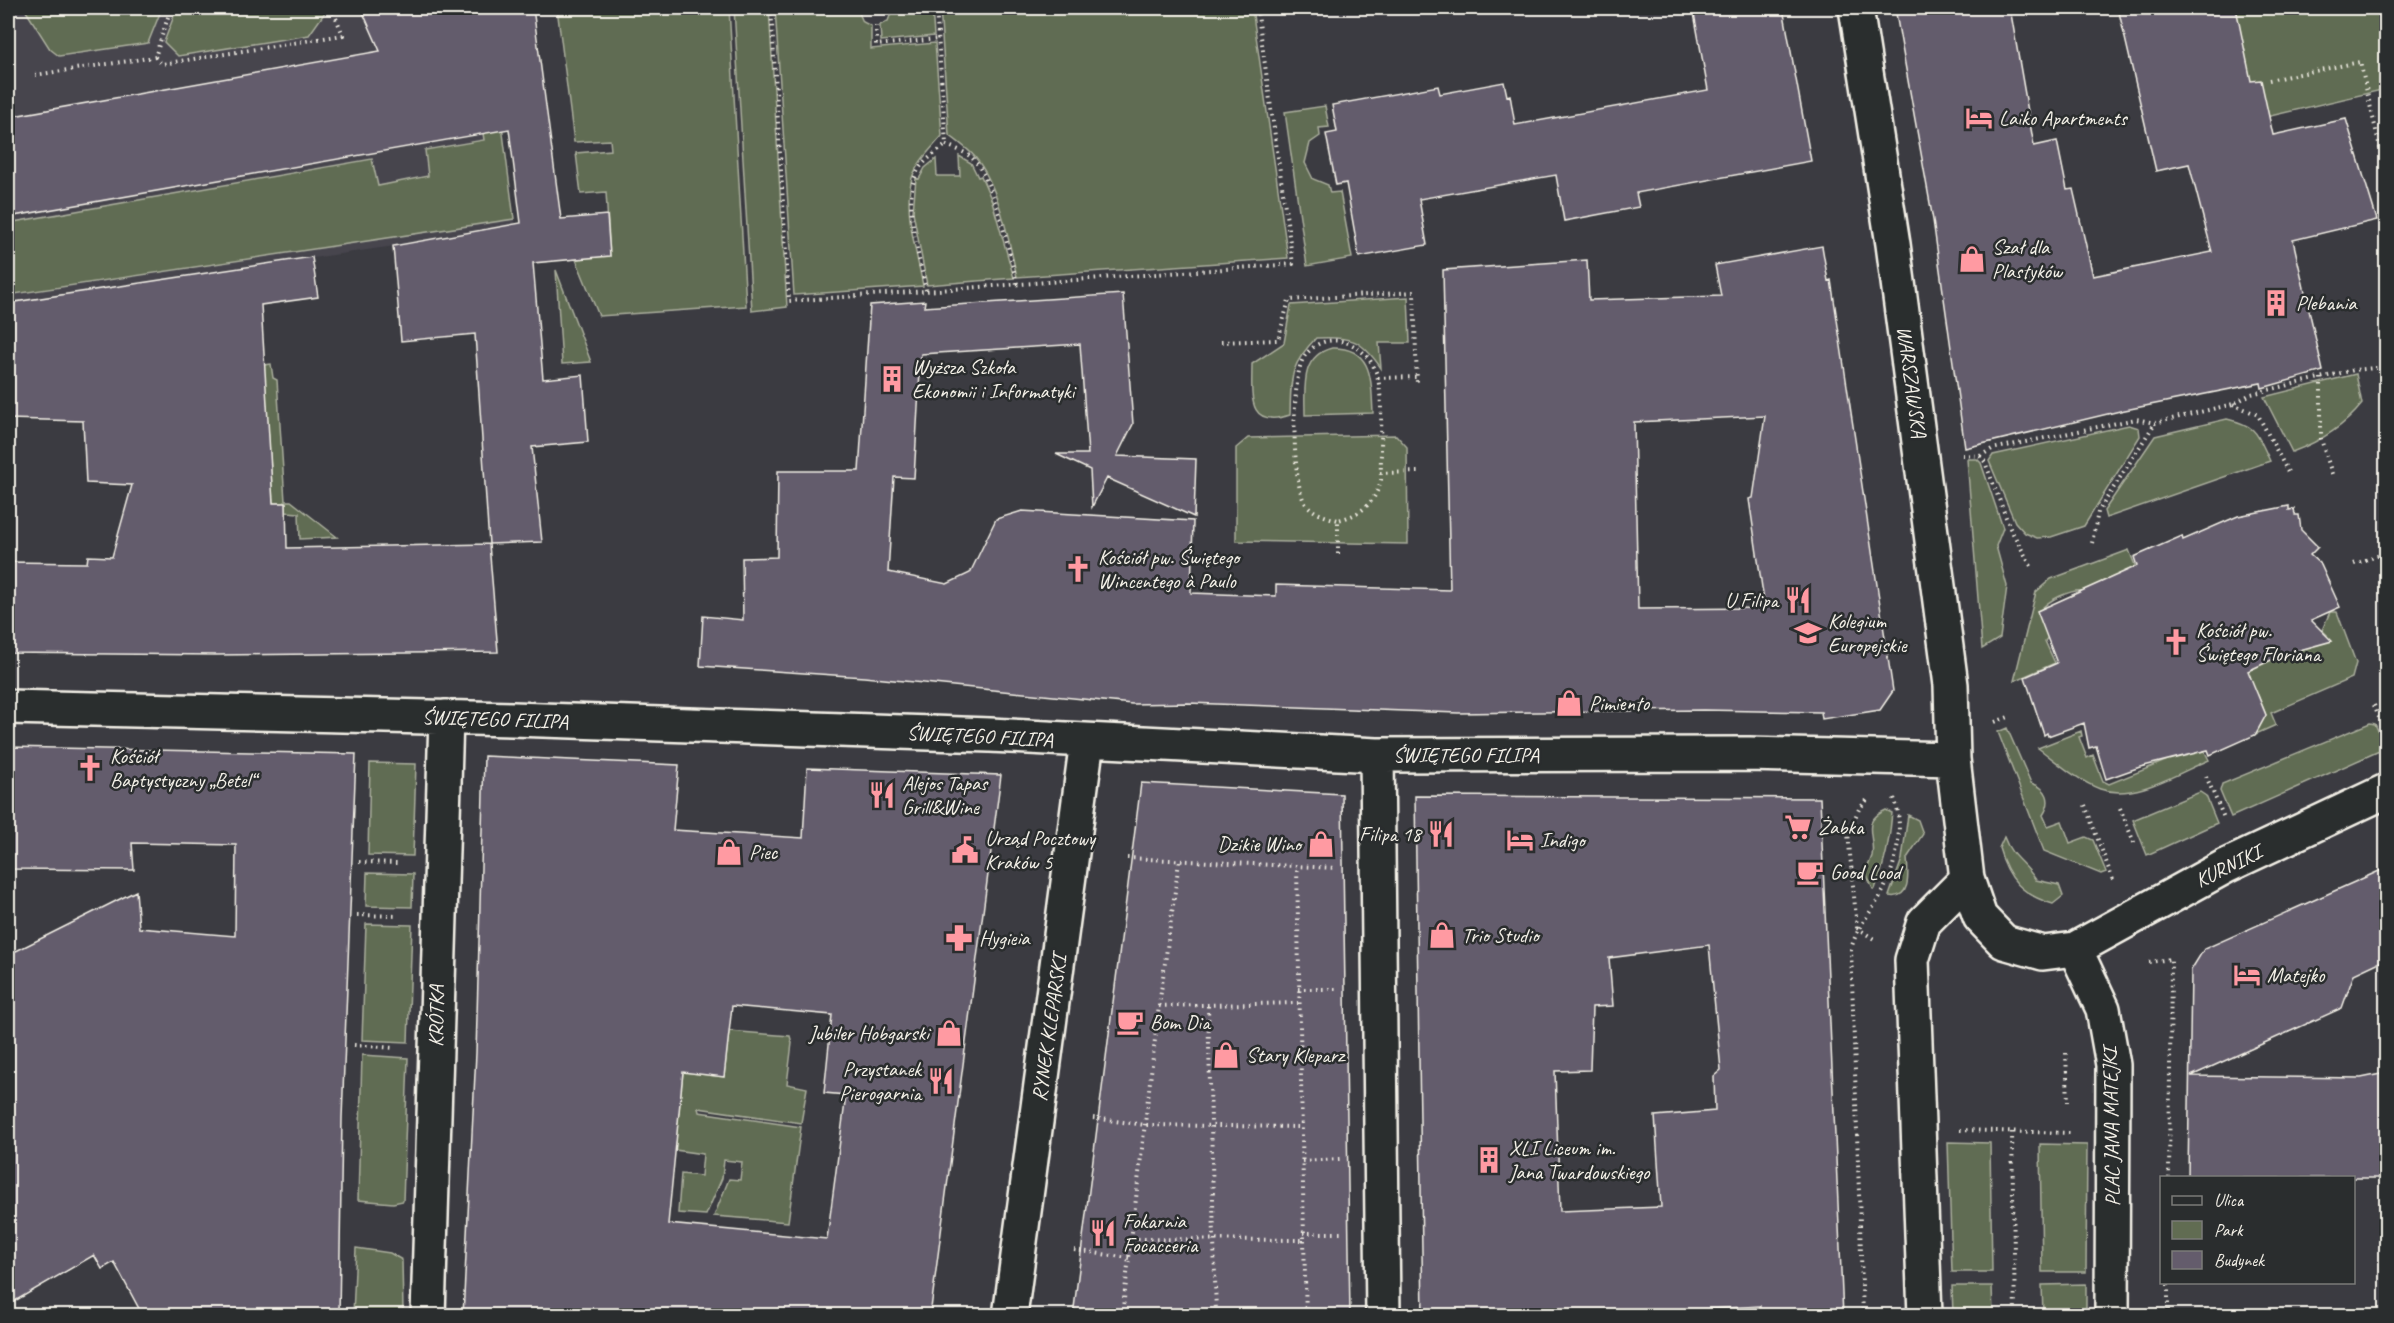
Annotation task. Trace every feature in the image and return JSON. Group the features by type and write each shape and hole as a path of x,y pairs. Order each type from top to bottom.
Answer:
{"street":[{"name":"WARSZAWSKA","path":"1856,8 1893,244 1951,685 1953,759"},
{"name":"ŚWIĘTEGO FILIPA","path":"8,707 446,717 978,735 1377,755 1749,754 1953,759"},
{"name":"KRÓTKA","path":"428,1316 446,717"},
{"name":"RYNEK KLEPARSKI","path":"1010,1316 1087,741"},
{"path":"1377,755 1383,1316"},
{"path":"1953,759 1967,879 1980,917 2004,942 2043,953 2075,949"},
{"name":"KURNIKI","path":"2075,949 2226,866 2386,791"},
{"path":"1925,1316 1912,960 1924,922 1967,879"},
{"name":"PLAC JANA MATEJKI","path":"2075,949 2103,1009 2113,1065 2112,1316"}],"path":[{"path":"155,57 171,8"},
{"path":"155,57 162,64 343,35 332,8"},
{"path":"771,8 789,301 1293,264 1257,8"},
{"path":"936,8 946,145"},
{"path":"876,25 876,45 938,39"},
{"path":"35,75 155,57"},
{"path":"2269,80 2360,62 2386,173"},
{"path":"926,290 911,195 914,178 921,166 946,145"},
{"path":"946,145 972,158 983,175 1002,228 1017,284"},
{"path":"1221,342 1278,339 1289,300 1414,292 1417,384"},
{"path":"1335,341 1352,343 1370,356 1378,378 1380,473 1377,493 1359,513 1338,520 1321,515 1305,503 1297,485 1296,374 1304,357 1318,344 1335,341"},
{"path":"1953,455 1980,456 1992,449 2136,419 2155,423 2233,404 2251,394 2354,370 2386,367"},
{"path":"1378,378 1417,377"},
{"path":"2321,378 2321,439 2332,474"},
{"path":"2233,404 2258,415 2289,474"},
{"path":"2092,543 2098,512 2155,423"},
{"path":"1980,456 1985,462 2010,528 2031,566"},
{"path":"1380,473 1419,472"},
{"path":"1338,520 1338,554"},
{"path":"2354,564 2386,553"},
{"path":"2374,705 2386,735"},
{"path":"1995,722 2011,716"},
{"path":"2206,776 2227,826"},
{"path":"1863,1316 1850,966 1851,950 1857,928 1882,892 1894,857 1900,814 1892,794"},
{"path":"1857,928 1848,833 1859,809 1870,797"},
{"path":"2085,805 2113,880"},
{"path":"2120,808 2135,845"},
{"path":"1127,858 1340,868"},
{"path":"1122,1316 1158,1006 1179,861"},
{"path":"1297,866 1306,1316"},
{"path":"2149,962 2171,959 2169,1176"},
{"path":"1298,989 1341,989"},
{"path":"1158,1006 1298,1003"},
{"path":"1208,1006 1216,1316"},
{"path":"2065,1042 2068,1110"},
{"path":"1093,1118 1145,1125 1301,1127"},
{"path":"1956,1119 1957,1130 2012,1132 2070,1133 2069,1122"},
{"path":"2012,1132 2015,1316"},
{"path":"1302,1161 1345,1159"},
{"path":"1303,1233 1346,1233"},
{"path":"1132,1239 1304,1240"},
{"path":"1074,1250 1129,1258"},
{"path":"2168,1284 2168,1316"}],"shaded area":[{"path":"8,8 487,8 516,228 8,303"}],"green space":[{"path":"24,8 162,8 148,43 59,56 50,49"},
{"path":"177,8 325,8 326,11 309,35 178,56 164,42"},
{"path":"464,8 487,8 514,219 8,295 8,223 372,159 378,186 428,176 425,150 484,140"},
{"path":"557,8 729,8 746,306 599,316 575,257 610,256 606,192 581,194 576,153 611,150 610,140 574,142"},
{"path":"734,8 769,8 787,307 752,311"},
{"path":"775,8 857,8 863,22 871,26 871,49 935,43 942,136 917,166 912,178 909,204 923,286 794,295"},
{"path":"893,8 932,8 934,36 881,41 880,25 888,21"},
{"path":"940,8 1252,8 1288,258 1017,277 1002,214 991,183 975,157 949,135"},
{"path":"2192,8 2386,8 2386,89 2223,127"},
{"path":"1325,106 1329,127 1319,128 1320,136 1310,143 1305,163 1313,179 1328,185 1330,193 1340,192 1352,258 1307,266 1285,112"},
{"path":"959,156 971,163 978,177 981,176 992,201 1014,278 927,285 913,212 916,178 919,179 925,168 936,159 937,176 960,176"},
{"path":"556,270 591,362 562,364"},
{"path":"1408,297 1410,343 1379,343 1381,368 1361,345 1354,341 1316,338 1301,357 1293,373 1290,415 1276,418 1266,417 1259,413 1252,397 1252,364 1284,343 1291,305"},
{"path":"1332,348 1346,349 1356,353 1363,360 1368,368 1373,413 1305,415 1305,384 1309,366 1314,358"},
{"path":"271,364 273,378 277,380 285,501 291,501 337,537 300,539 299,513 286,512 286,503 273,503 264,365"},
{"path":"2356,374 2362,404 2355,413 2330,433 2292,452 2264,397"},
{"path":"2227,419 2251,428 2270,461 2106,518 2104,511 2155,436"},
{"path":"2129,425 2139,428 2140,436 2084,526 2051,537 2037,538 2025,533 2015,522 1989,461 1993,455"},
{"path":"1396,435 1407,447 1408,544 1236,541 1236,448 1248,438"},
{"path":"1967,459 1977,459 1981,463 2003,528 1996,546 2007,586 2000,638 1982,649"},
{"path":"2129,550 2138,573 2084,591 2066,594 2053,600 2039,612 2049,636 2045,641 2055,663 2014,681 2036,592 2051,579"},
{"path":"2330,612 2337,612 2356,663 2352,678 2271,713 2276,725 2256,734 2266,715 2258,695 2241,687 2233,667 2322,639 2327,635 2322,630"},
{"path":"2370,723 2375,724 2386,748 2231,817 2220,791 2222,784"},
{"path":"2007,728 2031,783 2041,788 2047,795 2048,804 2043,815 2048,826 2062,821 2070,843 2086,837 2093,840 2106,872 2101,874 2044,851 1998,732"},
{"path":"2081,731 2082,736 2079,737 2087,758 2093,755 2103,781 2109,784 2202,746 2209,760 2141,789 2113,792 2092,786 2038,748"},
{"path":"370,763 416,764 413,856 368,855"},
{"path":"2200,792 2206,796 2217,823 2147,855 2133,820"},
{"path":"1886,810 1892,813 1888,842 1882,870 1875,889 1873,889 1866,874 1873,849 1870,830 1873,819"},
{"path":"1908,815 1918,820 1923,834 1907,858 1908,877 1905,889 1902,894 1889,896 1902,859"},
{"path":"2004,837 2014,855 2036,880 2059,885 2063,896 2053,904 2033,896 2018,884 2007,869 1999,848"},
{"path":"367,873 413,874 412,907 366,906"},
{"path":"366,924 412,925 408,1042 362,1040"},
{"path":"729,1031 790,1036 792,1043 787,1084 807,1088 801,1123 698,1108 699,1112 801,1127 788,1222 714,1216 729,1179 740,1180 742,1162 724,1160 722,1178 706,1215 678,1213 681,1174 701,1176 703,1154 675,1150 683,1072 724,1077"},
{"path":"362,1055 408,1058 403,1201 393,1203 358,1200"},
{"path":"1948,1142 1990,1143 1992,1272 1952,1272"},
{"path":"2040,1144 2087,1145 2086,1272 2042,1272"},
{"path":"356,1248 390,1253 402,1260 403,1311 396,1315 353,1315"},
{"path":"2086,1284 2086,1315 2043,1315 2042,1285"},
{"path":"1952,1286 1992,1286 1993,1315 1953,1315"}],"building":[{"path":"361,8 533,8 561,219 607,215 610,256 533,263 543,379 583,375 588,442 532,447 542,542 489,544 475,334 401,341 393,246 521,223 509,129 8,217 8,117 380,51"},
{"path":"1693,8 1783,8 1811,161 1636,193 1639,207 1564,221 1556,175 1419,199 1427,245 1359,257 1346,183 1336,185 1326,134 1337,132 1332,105 1438,86 1440,94 1504,82 1507,96 1510,95 1515,125 1708,90"},
{"path":"1895,8 2010,8 2034,146 2057,141 2067,190 2073,189 2093,276 2212,252 2189,164 2156,171 2118,8 2236,8 2251,81 2261,80 2273,135 2346,119 2377,220 2293,240 2323,371 2262,388 2261,383 2120,411 1965,448 1933,220"},
{"path":"1822,246 1828,281 1831,280 1893,691 1880,710 1822,719 1821,712 1703,710 1458,713 1188,703 1132,704 864,677 700,666 703,616 743,620 742,558 777,557 778,471 859,471 870,305 925,301 924,307 1123,294 1133,424 1117,456 1196,459 1194,517 1107,478 1092,507 1090,470 1056,454 1088,454 1080,344 921,354 914,478 894,477 888,572 947,584 970,573 996,519 1022,511 1193,521 1191,593 1276,596 1276,585 1450,590 1443,270 1587,260 1589,300 1721,296 1715,265","holes":["1765,416 1753,498 1749,499 1765,608 1638,609 1634,422"]},
{"path":"312,257 318,297 261,305 273,503 286,503 287,548 489,544 498,652 215,655 8,653 8,562 87,563 88,556 112,557 132,485 86,483 83,421 8,419 8,303"},
{"name":"Kościół pw. Świętego Floriana","path":"2289,506 2289,510 2294,509 2295,515 2299,515 2301,530 2318,547 2310,555 2321,565 2340,607 2311,620 2332,641 2282,655 2248,671 2266,715 2255,735 2210,755 2208,750 2140,767 2106,779 2096,746 2089,748 2084,723 2048,736 2047,733 2044,735 2025,677 2057,663 2037,611 2137,566 2134,557 2182,536 2183,540 2238,516"},
{"path":"8,747 356,754 342,1118 339,1316 143,1316 114,1262 102,1269 94,1255 8,1305 8,955 136,891 139,928 235,936 236,845 132,843 134,870 8,869"},
{"path":"484,756 679,765 673,830 803,838 807,768 1001,775 930,1316 463,1316 476,1053","holes":["732,1006 832,1015 824,1093 846,1095 827,1239 668,1224 683,1072 724,1077"]},
{"name":"Stary Kleparz","path":"1141,783 1342,794 1350,1316 1073,1316"},
{"path":"1415,796 1820,798 1843,1316 1760,1316 1760,1306 1662,1312 1662,1316 1423,1316","holes":["1709,945 1721,1070 1714,1076 1715,1111 1655,1116 1661,1207 1560,1211 1555,1071 1590,1070 1592,1007 1613,1006 1609,958"]},
{"path":"2386,868 2386,959 2354,974 2342,1008 2191,1076 2361,1078 2386,1073 2386,1178 2188,1176 2191,970 2204,949"}],"place":[{"name":"Laiko Apartments","path":"1979,118"},
{"name":"Szał dla Plastyków","path":"1972,259"},
{"name":"Plebania","path":"2276,303"},
{"name":"Wyższa Szkoła Ekonomii i Informatyki","path":"892,379"},
{"name":"Kościół pw. Świętego Wincentego à Paulo","path":"1078,569"},
{"name":"U Filipa","path":"1798,600"},
{"name":"Kolegium Europejskie","path":"1808,633"},
{"name":"Kościół pw. Świętego Floriana","path":"2176,642"},
{"name":"Pimiento","path":"1569,703"},
{"name":"Kościół Baptystyczny „Betel“","path":"90,768"},
{"name":"Alejos Tapas Grill&Wine","path":"882,795"},
{"name":"Żabka","path":"1798,827"},
{"name":"Filipa 18","path":"1441,834"},
{"name":"Indigo","path":"1520,840"},
{"name":"Dzikie Wino","path":"1321,844"},
{"name":"Urząd Pocztowy Kraków 5","path":"965,850"},
{"name":"Piec","path":"729,852"},
{"name":"Good Lood","path":"1810,872"},
{"name":"Trio Studio","path":"1442,935"},
{"name":"Hygieia","path":"959,938"},
{"name":"Matejko","path":"2247,975"},
{"name":"Bom Dia","path":"1130,1022"},
{"name":"Jubiler Hobgarski","path":"949,1033"},
{"name":"Stary Kleparz","path":"1226,1055"},
{"name":"Przystanek Pierogarnia","path":"941,1081"},
{"name":"XLI Liceum im. Jana Twardowskiego","path":"1489,1160"},
{"name":"Fokarnia Focacceria","path":"1103,1233"}]}
